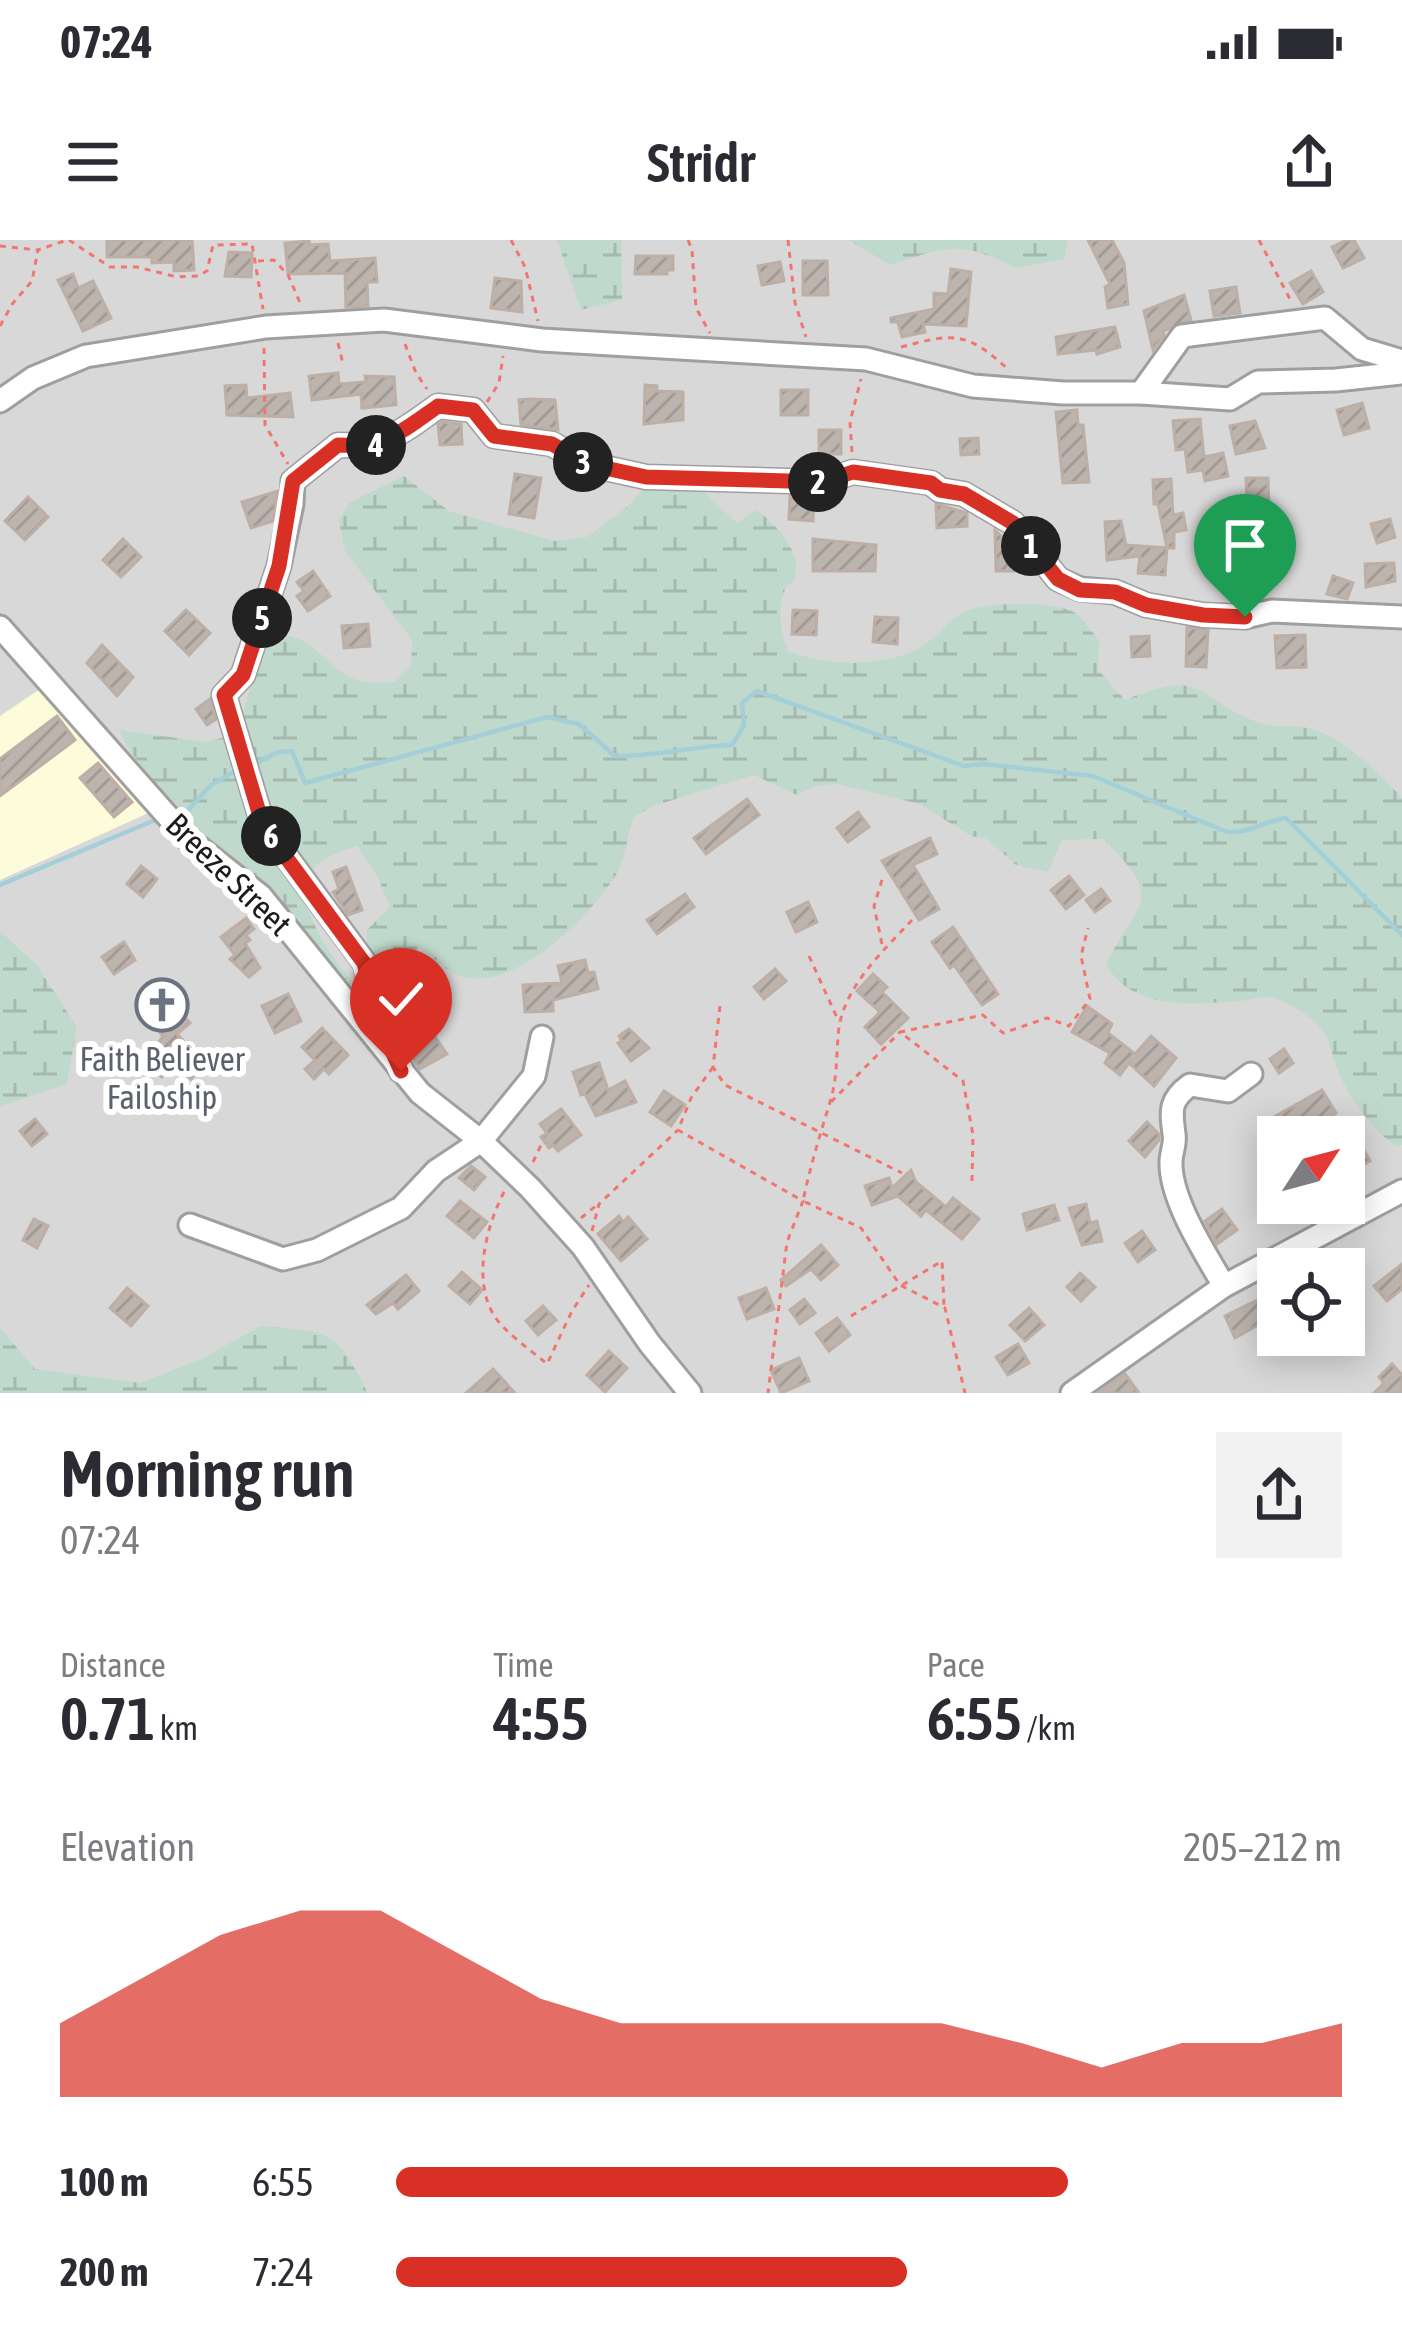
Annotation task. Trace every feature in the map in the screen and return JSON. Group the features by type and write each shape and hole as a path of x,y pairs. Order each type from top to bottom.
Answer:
{"street":[{"path":"1141,393 1182,336 1300,318 1325,318 1362,349 1402,361"},
{"path":"0,401 33,378 86,356 266,327 392,322 542,340 866,359 973,386 1064,393 1230,399 1258,382 1402,373"},
{"path":"401,1071 380,1024 364,963 263,826 224,695 243,675 279,566 293,481 338,445 373,447 438,406 473,410 494,436 552,444 587,464 646,477 823,482 853,472 931,483 940,490 964,494 1013,523 1058,579 1080,590 1115,592 1146,605 1203,615 1245,617 1272,611 1402,617"},
{"name":"Breeze Street","path":"0,627 187,838 261,896 420,1093 481,1141 583,1247 597,1273 690,1393"},
{"path":"190,1225 283,1258 317,1250 401,1208 436,1171 481,1141 534,1076 542,1036"},
{"path":"1224,1286 1180,1199 1170,1165 1176,1139 1169,1116 1176,1094 1190,1085 1228,1091 1251,1074"},
{"path":"1072,1393 1224,1286 1402,1191"}],"path":[{"path":"0,246 38,250 68,240"},
{"path":"511,240 525,267 542,340"},
{"path":"688,240 696,308 719,350"},
{"path":"788,240 795,303 812,356"},
{"path":"1259,240 1300,318"},
{"path":"0,326 32,281 38,250"},
{"path":"392,322 438,406"},
{"path":"853,472 850,422 866,359 945,336 979,342 1030,388"},
{"path":"473,410 492,399 500,382 506,337"},
{"path":"882,880 874,906 883,951"},
{"path":"768,1393 787,1242 830,1103 840,1024 854,989 912,920"},
{"path":"830,1103 900,1032 983,1015 1003,1034 1047,1018 1069,1027 1090,999 1081,956 1088,928"},
{"path":"809,956 840,1024"},
{"path":"591,1236 598,1204 678,1130 713,1067 720,1006"},
{"path":"900,1032 963,1081 974,1135 972,1181"},
{"path":"713,1067 725,1084 902,1173"},
{"path":"678,1130 803,1202 861,1228 900,1285 945,1308"},
{"path":"514,1173 489,1221 483,1280 492,1312 547,1364 572,1311 597,1273"},
{"path":"851,1316 942,1261 945,1308 965,1393"}],"shaded area":[{"path":"0,240 1402,240 1402,1393 0,1393"},
{"path":"43,687 153,811 0,880 0,716"}],"green space":[{"path":"557,240 621,240 622,300 581,310"},
{"path":"849,240 1068,240 1064,259 1015,268 981,253 954,249 890,265"},
{"path":"404,476 449,511 554,541 587,537 647,485 701,489 737,523 755,510 778,529 790,547 795,575 784,592 780,614 788,651 835,662 883,660 914,651 975,608 1053,606 1075,613 1088,626 1099,641 1098,670 1125,700 1152,690 1186,686 1260,723 1308,728 1350,749 1402,798 1402,1145 1388,1140 1364,1114 1339,1074 1325,1035 1298,1010 1268,997 1166,1002 1148,998 1117,979 1106,964 1136,912 1141,888 1103,839 1062,840 1048,872 1016,865 987,839 971,836 920,804 837,784 816,786 797,795 754,775 653,806 634,817 618,872 567,932 524,964 479,979 453,973 420,948 382,966 367,941 367,930 390,907 377,875 357,846 334,855 302,880 314,924 357,987 353,1001 183,817 140,765 119,730 205,742 237,734 259,657 276,636 309,644 357,680 395,682 411,666 412,640 345,551 339,520 349,503"},
{"path":"0,931 36,964 77,1027 67,1084 0,1106"},
{"path":"261,1326 329,1337 347,1356 368,1393 0,1393 0,1328 35,1369 140,1383 199,1360"}],"building":[{"path":"107,240 192,240 194,270 174,271 174,262 152,263 152,257 107,257"},
{"path":"1088,240 1112,240 1124,263 1128,304 1108,308 1105,287 1110,284"},
{"path":"1354,240 1364,258 1343,268 1332,247"},
{"path":"309,241 310,245 328,244 330,261 375,258 377,282 367,282 368,306 346,307 345,273 288,274 285,243"},
{"path":"229,252 252,253 251,277 225,276"},
{"path":"636,256 673,256 673,270 635,274"},
{"path":"803,261 827,261 828,295 803,295"},
{"path":"780,262 784,281 762,285 758,266"},
{"path":"951,269 971,272 966,326 923,324 925,332 902,337 898,322 891,318 934,309 934,293 948,294"},
{"path":"1311,271 1323,292 1303,304 1290,283"},
{"path":"73,274 78,288 93,281 111,318 83,331 58,280"},
{"path":"495,278 521,281 522,312 491,308"},
{"path":"1236,287 1240,313 1214,316 1210,291"},
{"path":"1184,295 1191,320 1163,331 1153,350 1144,311"},
{"path":"1115,327 1120,347 1097,354 1096,350 1058,354 1056,337"},
{"path":"338,373 339,384 366,382 365,376 394,377 396,405 362,408 361,394 312,400 309,376"},
{"path":"246,385 247,398 290,393 293,417 227,415 225,386"},
{"path":"645,385 657,386 657,391 683,392 683,420 644,424"},
{"path":"781,390 808,390 808,415 781,415"},
{"path":"519,400 555,400 558,430 521,425"},
{"path":"1362,403 1369,428 1344,435 1337,410"},
{"path":"1077,410 1089,482 1063,483 1056,412"},
{"path":"1200,419 1204,457 1223,453 1228,476 1205,481 1203,470 1188,472 1185,449 1176,450 1173,421"},
{"path":"1255,421 1265,448 1236,454 1230,426"},
{"path":"438,424 461,424 462,444 440,445"},
{"path":"819,430 841,430 841,454 819,454"},
{"path":"978,438 979,454 961,455 960,439"},
{"path":"515,474 541,478 534,518 509,514"},
{"path":"1246,478 1268,478 1269,514 1281,512 1286,541 1277,542 1279,553 1230,565 1224,544 1233,542 1230,522 1248,518"},
{"path":"1171,479 1173,515 1183,513 1186,530 1174,532 1174,548 1167,548 1158,504 1154,504 1153,480"},
{"path":"278,491 273,521 251,528 242,502"},
{"path":"790,496 814,497 813,521 789,519"},
{"path":"28,497 48,517 25,540 5,521"},
{"path":"936,504 967,513 967,526 937,528"},
{"path":"1390,519 1395,537 1377,543 1371,524"},
{"path":"1121,521 1126,545 1167,548 1165,575 1138,573 1140,556 1107,560 1105,522"},
{"path":"995,530 1016,550 1016,571 996,571"},
{"path":"123,539 141,557 121,577 103,560"},
{"path":"813,539 876,545 875,571 813,571"},
{"path":"1394,563 1395,581 1366,587 1365,564"},
{"path":"313,571 330,596 308,611 297,596 304,591 297,582"},
{"path":"1333,576 1353,583 1347,599 1327,594"},
{"path":"186,610 210,633 189,655 165,631"},
{"path":"793,610 817,611 816,635 792,634"},
{"path":"875,617 898,618 897,644 873,642"},
{"path":"368,624 370,646 344,648 342,626"},
{"path":"1187,627 1208,630 1206,667 1186,666"},
{"path":"1305,635 1306,667 1277,668 1275,636"},
{"path":"1149,636 1150,656 1132,657 1131,637"},
{"path":"102,645 133,677 117,696 87,663"},
{"path":"210,699 216,719 207,725 196,709"},
{"path":"57,716 75,740 0,796 0,759"},
{"path":"98,763 132,802 114,817 80,778"},
{"path":"747,799 759,815 706,854 694,838"},
{"path":"858,812 869,827 848,842 837,828"},
{"path":"930,838 937,854 913,865 939,909 919,920 882,861"},
{"path":"141,866 157,879 143,897 127,884"},
{"path":"346,867 362,910 348,915 333,892 339,889 333,872"},
{"path":"1069,876 1084,895 1066,909 1051,890"},
{"path":"1101,889 1110,901 1095,912 1086,900"},
{"path":"685,894 694,907 657,934 647,920"},
{"path":"808,902 817,922 796,932 787,912"},
{"path":"246,918 254,929 245,943 260,968 249,977 230,959 235,955 221,937"},
{"path":"953,927 998,994 982,1005 932,942"},
{"path":"124,942 135,960 114,974 102,957"},
{"path":"585,960 598,989 553,1000 553,1011 525,1012 523,985 562,983 558,966"},
{"path":"775,969 786,981 764,999 754,987"},
{"path":"873,974 887,987 882,992 908,1018 881,1044 865,1027 880,1012 857,991"},
{"path":"397,976 413,997 393,1012 386,984"},
{"path":"169,982 186,1003 178,1009 190,1023 177,1034 205,1063 191,1079 171,1061 162,1077 143,1065 163,1036 139,1008"},
{"path":"288,994 301,1021 275,1033 262,1006"},
{"path":"1087,1006 1112,1024 1108,1033 1135,1054 1151,1036 1176,1058 1154,1086 1129,1063 1120,1075 1105,1063 1110,1053 1072,1032"},
{"path":"322,1028 348,1055 329,1074 324,1069 314,1079 305,1069 315,1060 302,1047"},
{"path":"629,1029 649,1048 631,1061 618,1043"},
{"path":"435,1037 447,1054 420,1069 411,1055"},
{"path":"1284,1049 1293,1063 1279,1073 1270,1059"},
{"path":"599,1063 608,1090 625,1081 636,1102 596,1116 573,1072"},
{"path":"1322,1090 1336,1113 1331,1116 1276,1116"},
{"path":"664,1091 685,1105 671,1126 650,1112"},
{"path":"561,1109 581,1135 558,1151 541,1137 547,1133 540,1124"},
{"path":"35,1119 47,1134 32,1146 20,1131"},
{"path":"1147,1122 1159,1140 1145,1157 1129,1141"},
{"path":"471,1166 485,1177 474,1190 459,1178"},
{"path":"911,1170 916,1182 946,1207 953,1198 979,1219 962,1239 926,1210 921,1216 898,1196 872,1205 865,1186 889,1178 892,1188"},
{"path":"460,1201 487,1222 474,1238 447,1216"},
{"path":"1086,1204 1090,1223 1097,1221 1102,1241 1082,1245 1069,1208"},
{"path":"1054,1205 1059,1220 1027,1230 1023,1214"},
{"path":"1222,1209 1237,1230 1217,1244 1205,1221"},
{"path":"619,1216 623,1222 628,1217 647,1239 621,1261 598,1234"},
{"path":"34,1219 48,1226 37,1248 23,1240"},
{"path":"1142,1231 1155,1250 1138,1262 1125,1243"},
{"path":"821,1245 838,1265 821,1280 811,1269 786,1286 781,1280"},
{"path":"1402,1264 1402,1289 1387,1301 1374,1286"},
{"path":"462,1272 482,1290 470,1304 449,1286"},
{"path":"1080,1273 1095,1287 1081,1301 1067,1287"},
{"path":"406,1275 419,1291 398,1309 393,1303 376,1314 367,1305"},
{"path":"127,1288 148,1306 131,1326 110,1308"},
{"path":"766,1288 774,1309 747,1319 739,1298"},
{"path":"804,1299 815,1313 800,1324 790,1310"},
{"path":"1257,1300 1257,1326 1235,1338 1225,1316"},
{"path":"543,1306 556,1320 538,1335 526,1321"},
{"path":"1029,1308 1044,1325 1025,1341 1010,1325"},
{"path":"837,1318 850,1335 829,1351 816,1333"},
{"path":"1018,1344 1029,1363 1008,1375 996,1357"},
{"path":"609,1351 627,1368 605,1392 587,1375"},
{"path":"799,1358 809,1381 781,1393 771,1370"},
{"path":"1392,1364 1402,1375 1402,1393 1374,1393 1384,1383 1379,1377"},
{"path":"493,1369 515,1393 466,1393"},
{"path":"1125,1374 1139,1393 1098,1393"}],"waterway":[{"path":"250,766 278,752 292,751 305,783 547,717 579,724 615,756 732,745 744,725 742,703 757,691 964,766 1093,776 1227,832 1286,818 1402,935"},
{"path":"176,813 189,809 211,785 239,769"},
{"path":"0,885 160,818"}],"place":[{"name":"Faith Believer Failoship","path":"162,1005"}],"route":[{"path":"401,1071 380,1024 364,963 263,826 224,695 243,675 279,566 293,481 338,445 373,447 438,406 473,410 494,436 552,444 587,464 646,477 823,482 853,472 931,483 940,490 964,494 1013,523 1058,579 1080,590 1115,592 1146,605 1203,615 1245,617"}]}
